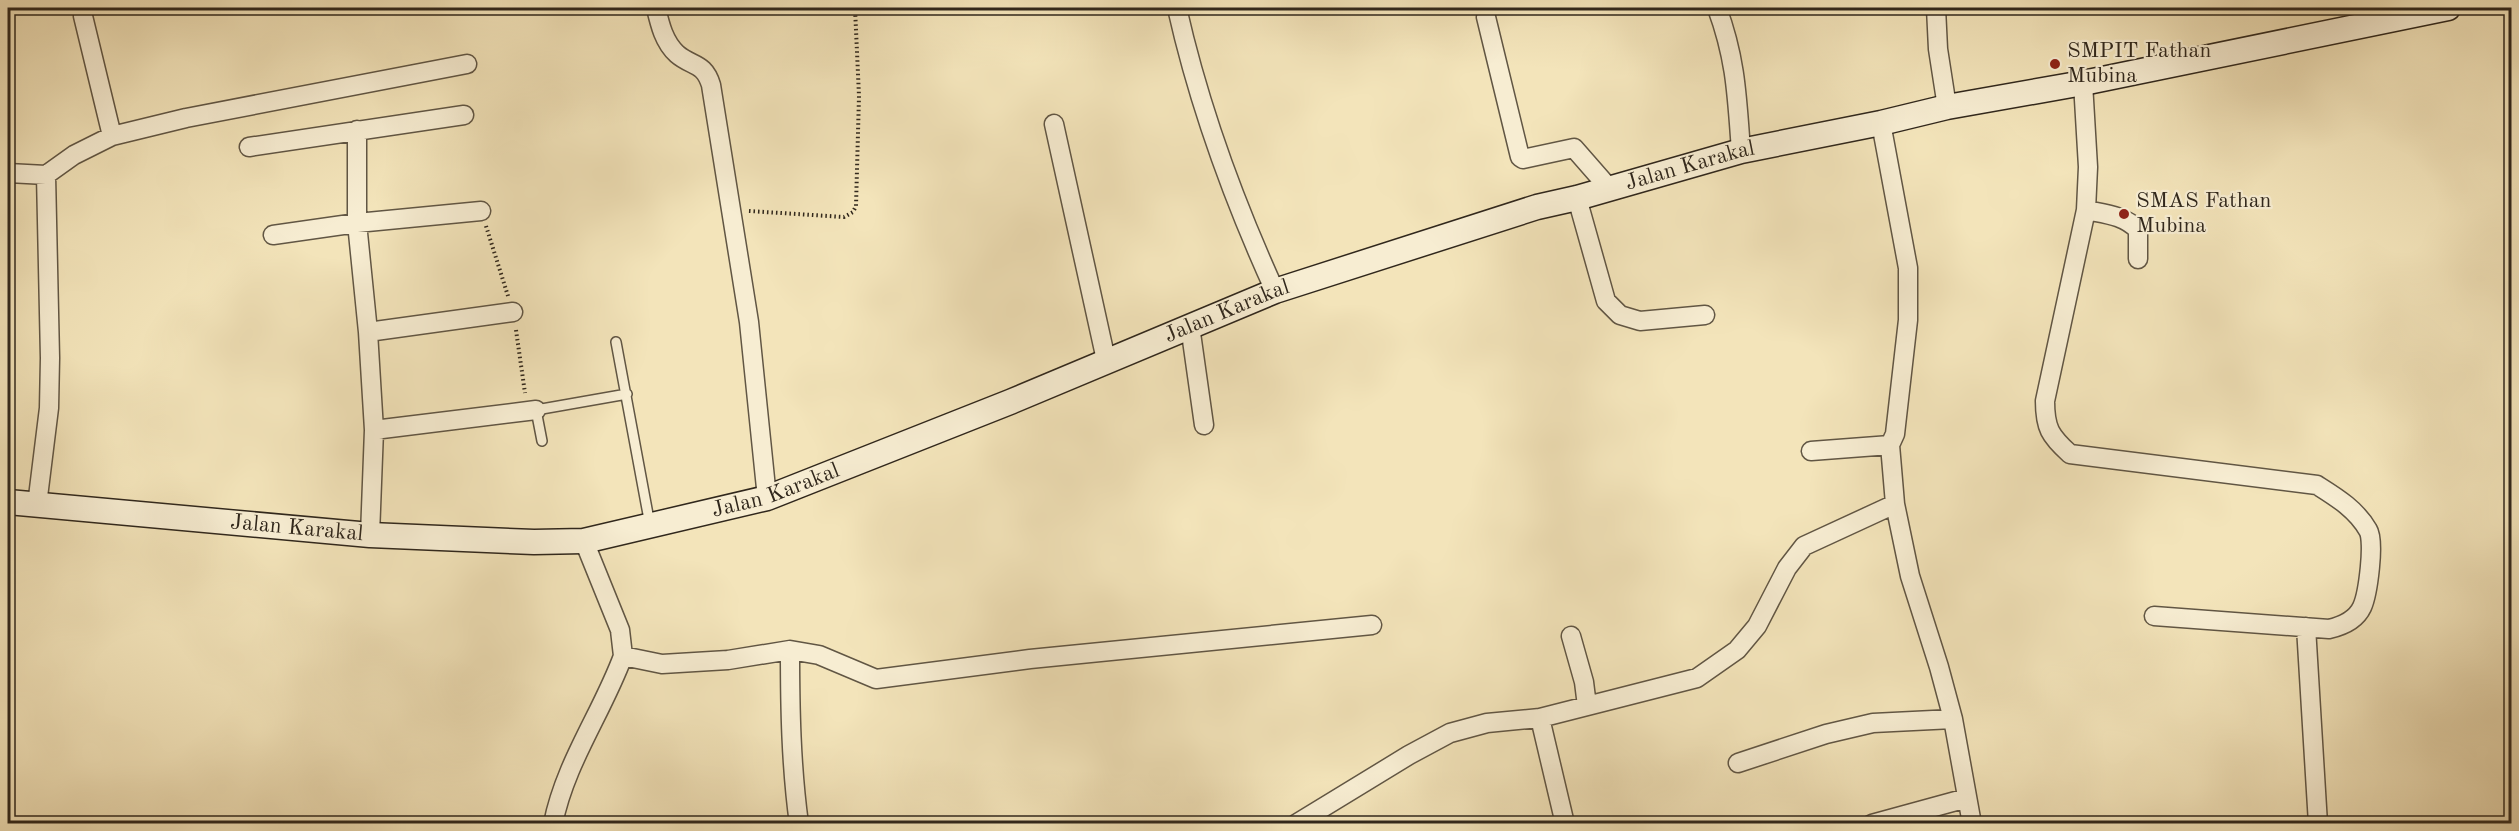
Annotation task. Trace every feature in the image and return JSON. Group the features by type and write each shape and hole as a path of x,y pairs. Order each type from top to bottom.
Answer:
{"main road":[{"name":"Jalan Karakal","path":"8,502 370,535 534,542 584,541 767,498 896,448 1275,291 1537,207 1577,198 1741,151 1881,123 1947,107 2083,83 2448,8"}],"street":[{"path":"84,8 83,16 112,136"},
{"path":"656,8 667,42 679,56 699,65 708,74 749,322 767,498"},
{"path":"1177,8 1201,104 1245,226 1275,291"},
{"path":"1717,8 1729,40 1736,71 1741,151"},
{"path":"1936,8 1938,49 1947,107"},
{"path":"1486,17 1520,157 1532,159 1574,148 1609,188"},
{"path":"8,173 46,175 74,155 112,136 186,118 467,64"},
{"path":"2083,83 2088,167 2086,210 2045,401 2045,418 2053,439 2070,454 2317,485 2339,499 2356,514 2370,532 2373,549 2362,606 2353,618 2341,626 2329,629 2154,616"},
{"path":"249,147 464,115"},
{"path":"1881,123 1908,268 1908,320 1895,434 1890,445 1895,504 1910,576 1953,719 1972,824"},
{"path":"1054,124 1106,360"},
{"path":"357,130 357,223 368,332 374,430 370,535"},
{"path":"38,505 49,408 46,175"},
{"path":"1577,198 1606,301 1620,315 1640,321 1705,315"},
{"path":"2086,210 2122,218 2131,223 2138,231 2138,259"},
{"path":"273,235 357,223 481,211"},
{"path":"368,332 513,312"},
{"path":"1190,326 1204,424"},
{"path":"374,430 532,411"},
{"path":"1811,451 1890,445"},
{"path":"1296,824 1409,755 1450,733 1487,723 1540,718 1697,678 1737,650 1757,626 1787,568 1804,546 1895,504"},
{"path":"553,824 557,805 574,759 612,686 623,656 620,630 584,541"},
{"path":"623,656 662,664 728,660 790,650 819,655 876,679 1030,660 1372,625"},
{"path":"2306,627 2318,824"},
{"path":"1571,636 1584,682 1587,706"},
{"path":"790,650 790,733 799,824"},
{"path":"1540,718 1565,824"},
{"path":"1738,763 1826,734 1873,723 1953,719"},
{"path":"1872,824 1966,798"}],"lane":[{"path":"616,342 650,525"},
{"path":"542,441 532,411 627,394"}],"path":[{"path":"729,210 844,217 853,212 856,206 859,96 855,8"},
{"path":"481,211 513,312 532,411"}],"place":[{"name":"SMPIT Fathan Mubina","path":"2055,64"},
{"name":"SMAS Fathan Mubina","path":"2124,214"}]}
